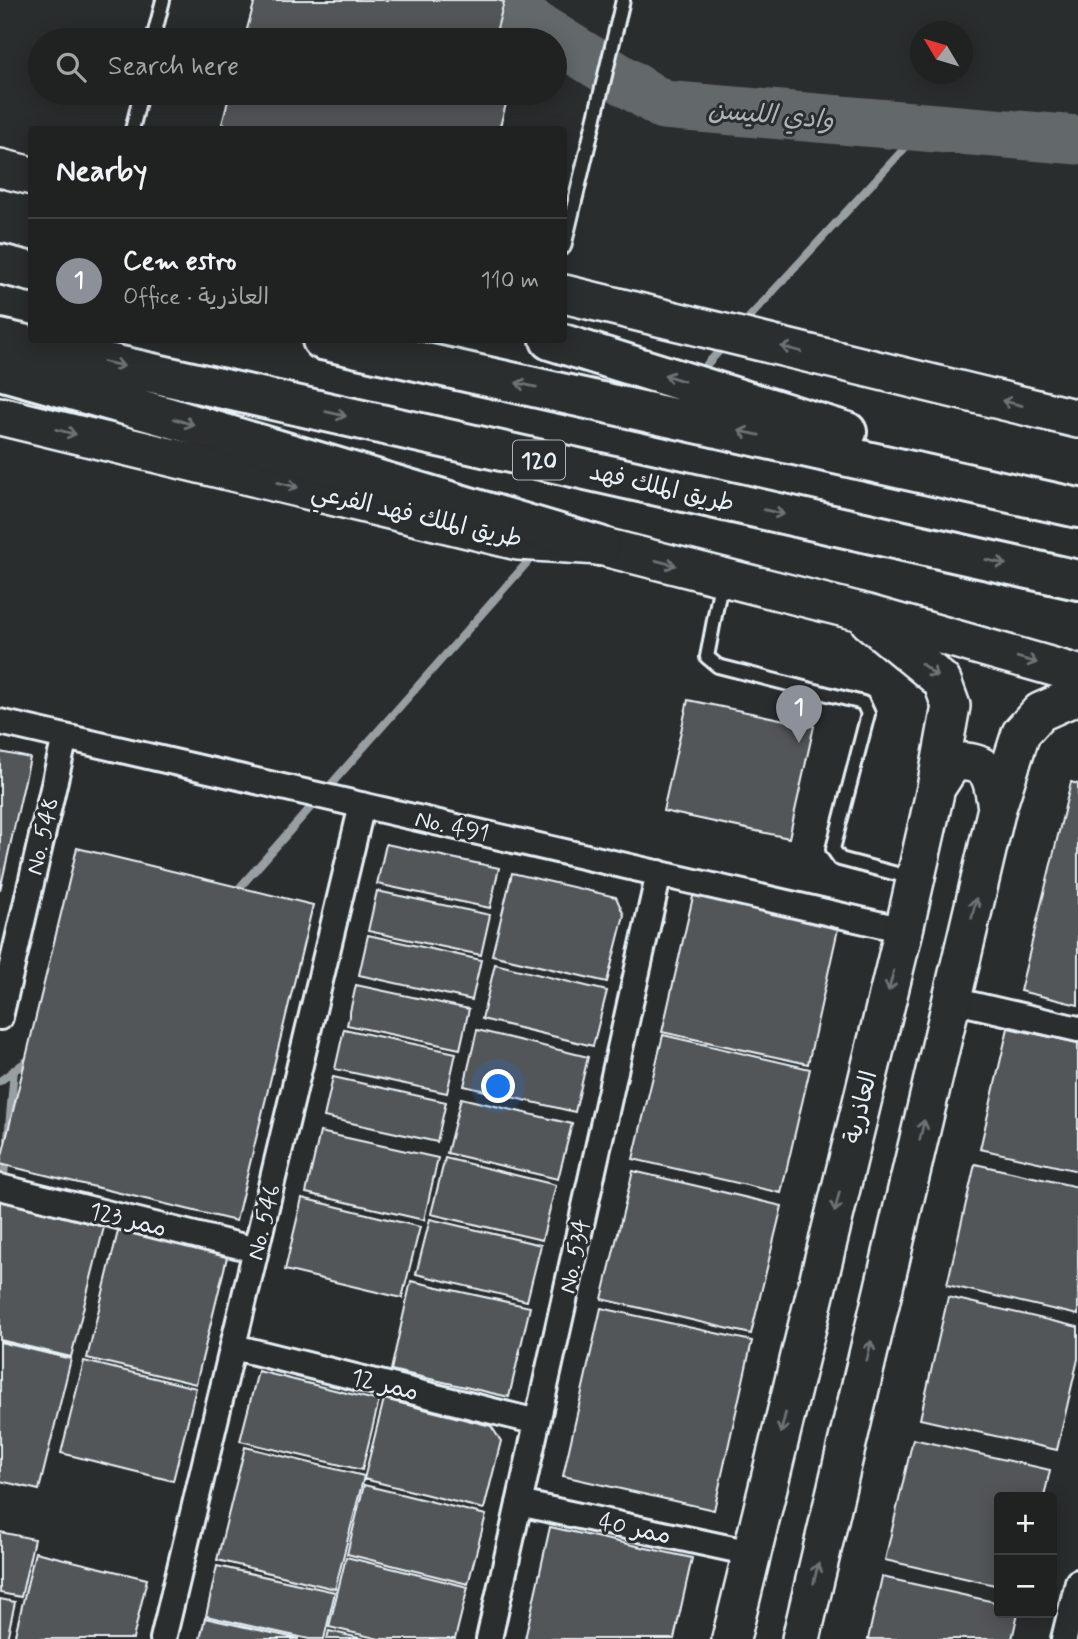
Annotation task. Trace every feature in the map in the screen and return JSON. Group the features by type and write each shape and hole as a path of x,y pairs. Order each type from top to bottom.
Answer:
{"highway":[{"path":"0,264 28,271"},
{"name":"طريق الملك فهد","path":"0,339 1078,580"},
{"path":"336,343 1078,508"},
{"path":"560,343 851,433 969,482"},
{"path":"0,370 168,417 600,546"}],"street":[{"path":"0,169 28,175"},
{"path":"567,295 1078,419"},
{"name":"طريق الملك فهد الفرعي","path":"0,416 518,541 600,546 857,611 1078,674"},
{"name":"العاذرية","path":"731,1639 904,930 936,788 951,706 942,681 857,611"},
{"path":"801,1639 997,808 1021,733 1040,712 1078,695"},
{"name":"No. 491","path":"0,722 904,930"},
{"name":"No. 548","path":"0,1017 65,737"},
{"path":"936,788 953,762 970,761 984,768 992,778 997,808"},
{"name":"No. 546","path":"163,1639 362,805"},
{"name":"No. 534","path":"489,1639 659,873"},
{"path":"953,1000 1078,1029"},
{"name":"ممر 123","path":"0,1187 256,1250"},
{"name":"ممر 12","path":"233,1347 537,1422"},
{"name":"ممر 40","path":"519,1503 751,1553"},
{"path":"1064,1639 1078,1582"}],"lane":[{"path":"156,28 163,0"},
{"path":"567,235 624,0"},
{"path":"133,126 138,105"},
{"path":"722,578 707,657 718,666 863,703 868,714 833,849 840,859 914,879"}],"building":[{"path":"255,0 504,2 497,28 247,28"},
{"path":"227,105 506,105 500,126 222,124"},
{"path":"688,700 814,726 789,838 663,811"},
{"path":"0,752 30,758 0,890"},
{"path":"1071,782 1078,784 1078,1005 1020,991"},
{"path":"386,844 499,868 490,908 377,884"},
{"path":"77,848 313,905 236,1221 0,1164"},
{"path":"512,873 616,897 624,915 607,982 492,955"},
{"path":"695,888 840,920 808,1064 662,1032"},
{"path":"377,891 490,915 481,955 368,931"},
{"path":"368,935 481,960 472,1000 359,975"},
{"path":"495,964 607,991 593,1046 482,1019"},
{"path":"356,985 469,1009 460,1049 347,1025"},
{"path":"1008,1028 1078,1043 1078,1171 980,1149"},
{"path":"344,1029 456,1053 447,1093 335,1069"},
{"path":"477,1030 588,1057 575,1112 464,1086"},
{"path":"663,1035 810,1069 781,1193 633,1159"},
{"path":"333,1077 446,1102 437,1142 324,1117"},
{"path":"461,1098 572,1124 558,1179 447,1153"},
{"path":"320,1132 438,1158 424,1220 306,1193"},
{"path":"445,1158 556,1185 542,1240 431,1214"},
{"path":"975,1164 1078,1187 1078,1315 947,1285"},
{"path":"633,1171 782,1206 751,1334 602,1299"},
{"path":"302,1198 420,1227 402,1298 285,1270"},
{"path":"0,1201 104,1227 71,1357 0,1340"},
{"path":"430,1219 541,1245 527,1301 416,1274"},
{"path":"119,1227 228,1253 196,1384 87,1358"},
{"path":"411,1281 530,1307 509,1397 391,1370"},
{"path":"948,1297 1078,1327 1078,1359 1057,1450 920,1419"},
{"path":"601,1308 752,1341 714,1510 563,1476"},
{"path":"0,1342 71,1359 39,1490 0,1481"},
{"path":"84,1361 196,1388 173,1481 61,1453"},
{"path":"258,1371 379,1401 362,1470 240,1441"},
{"path":"384,1399 491,1426 501,1441 484,1509 364,1479"},
{"path":"913,1439 1050,1470 1045,1492 994,1492 994,1585 885,1560"},
{"path":"245,1447 364,1476 335,1589 217,1560"},
{"path":"364,1485 486,1515 468,1584 347,1554"},
{"path":"550,1527 692,1558 674,1639 525,1639"},
{"path":"0,1532 34,1539 21,1597 0,1593"},
{"path":"35,1552 147,1579 133,1639 14,1639"},
{"path":"346,1557 468,1587 455,1639 379,1639 329,1627"},
{"path":"217,1566 335,1592 324,1639 309,1639 206,1616"},
{"path":"882,1577 994,1602 994,1618 1017,1618 1012,1639 868,1639"},
{"path":"0,1599 15,1602 7,1639 0,1639"},
{"path":"205,1618 299,1639 200,1639"},
{"path":"329,1631 364,1639 327,1639"}],"waterway":[{"name":"وادي الليسن","path":"494,0 539,28"},
{"name":"وادي الليسن","path":"567,45 663,105 1078,140"},
{"path":"745,322 924,127"},
{"path":"698,374 722,348"},
{"path":"234,894 532,557"},
{"path":"0,1081 31,1058"},
{"path":"8,1139 14,1070"},
{"path":"0,1215 6,1156"}],"place":[{"name":"Cem estro","path":"799,743"}]}
